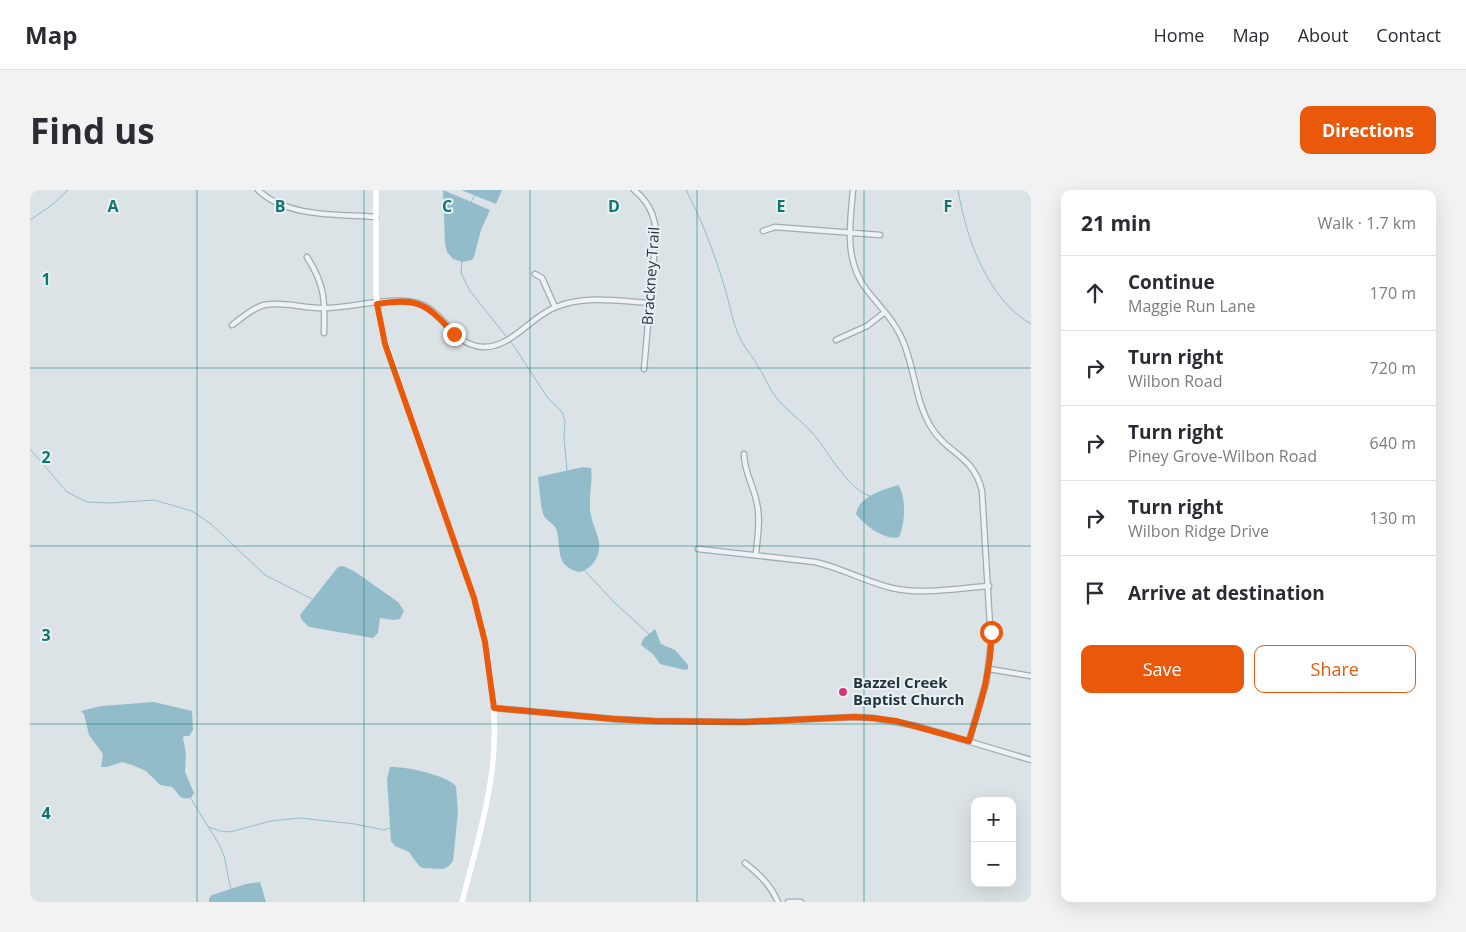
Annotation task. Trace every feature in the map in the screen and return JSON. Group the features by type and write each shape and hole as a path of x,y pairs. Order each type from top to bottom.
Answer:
{"street":[{"path":"258,190 272,202 293,209 376,217"},
{"path":"376,190 377,304 385,344 476,605 485,642 494,708 494,738 490,780 462,902"},
{"name":"Brackney Trail","path":"634,190 649,206 656,225 644,369"},
{"path":"853,190 850,232 851,254 856,272 865,287 895,324 902,337 923,410 931,426 943,441 968,462 981,485 984,505 991,643 989,669 969,741"},
{"path":"763,232 775,228 880,235"},
{"path":"307,256 317,273 323,289 325,308 324,333"},
{"path":"535,274 542,278 555,307"},
{"path":"232,325 264,306 281,304 325,308 403,301 424,305 459,338 470,344 483,347 504,343 538,317 555,307 584,299 650,303"},
{"path":"836,340 867,326 885,312"},
{"path":"744,454 744,465 755,494 758,513 756,556"},
{"path":"698,549 824,564 893,589 915,590 989,586"},
{"path":"989,669 1031,676"},
{"path":"494,708 614,719 663,721 763,722 854,717 873,718 896,721 1031,760"},
{"path":"745,863 760,875 772,889 778,902"},
{"path":"788,902 801,902"}],"water":[{"path":"443,190 490,210 481,230 472,260 462,262 453,259 447,252"},
{"path":"461,190 502,190 496,204"},
{"path":"583,467 591,468 590,512 599,542 599,552 592,565 579,572 566,566 560,556 557,531 543,513 538,477"},
{"path":"898,485 903,496 904,518 899,537 893,538 875,531 856,514 858,508 867,498"},
{"path":"343,566 354,571 398,602 404,611 400,619 380,618 378,633 373,638 309,627 302,620 300,615 338,567"},
{"path":"655,629 661,644 675,650 688,665 688,669 685,670 660,664 653,654 641,645 643,639"},
{"path":"154,702 192,711 193,730 189,736 184,736 183,738 186,754 185,772 194,793 191,798 179,796 172,787 160,785 146,771 132,765 122,762 101,767 103,754 89,735 84,714 81,711 101,706"},
{"path":"390,767 425,772 444,778 456,786 458,812 453,861 449,866 443,869 423,868 419,866 409,852 395,846 391,841 387,779"},
{"path":"260,882 266,902 209,902 209,898 212,895 246,884"}],"waterway":[{"path":"30,220 52,205 68,190"},
{"path":"686,190 712,249 735,327 743,344 779,401 815,436 848,480 863,493 870,496"},
{"path":"958,190 967,227 981,265 1002,299 1031,324"},
{"path":"471,202 475,195"},
{"path":"462,261 461,273 470,291 514,346 547,397 562,412 565,421 564,438 567,470"},
{"path":"30,449 67,492 87,502 110,503 154,500 192,511 211,524 265,575 312,599"},
{"path":"584,570 615,603 650,635"},
{"path":"191,799 219,844 224,856 231,890"},
{"path":"209,827 230,832 271,821 300,818 355,824 384,830 390,828"}],"place":[{"name":"Bazzel Creek Baptist Church","path":"843,692"}],"route":[{"path":"454,334 424,305 403,301 377,304 385,344 474,598 485,642 494,708 654,721 744,722 854,717 873,718 896,721 969,741 989,669 991,632"}]}
